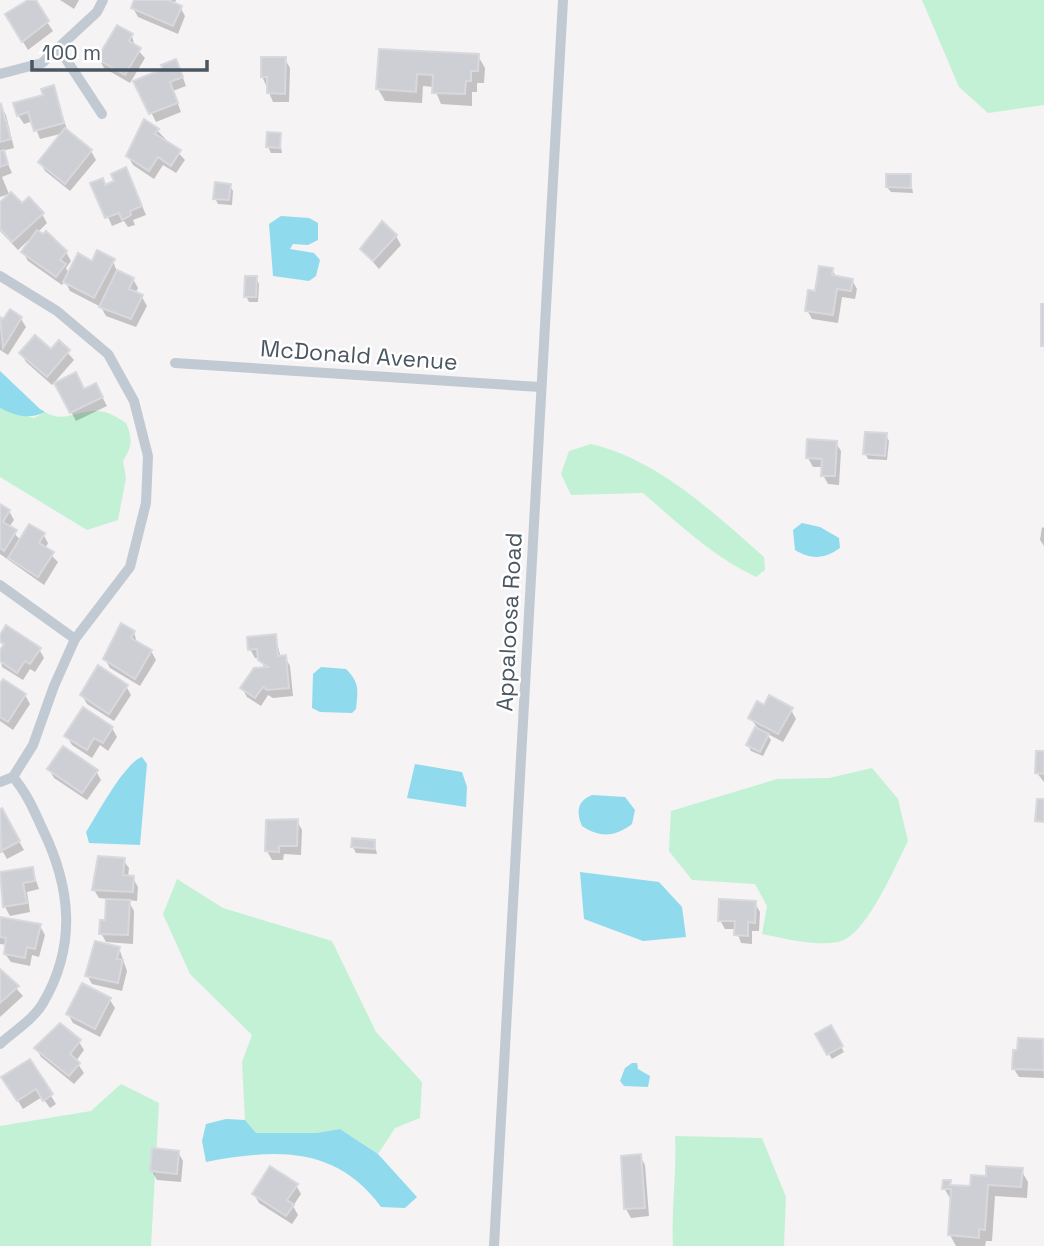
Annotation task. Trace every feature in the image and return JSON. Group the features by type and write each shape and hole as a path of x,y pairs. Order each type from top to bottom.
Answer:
{"street":[{"path":"0,74 42,63 60,50 97,12 103,0"},
{"name":"Appaloosa Road","path":"494,1246 563,0"},
{"path":"60,50 102,114"},
{"path":"0,276 57,312 108,354 134,401 148,456 146,503 130,567 75,639 54,686 33,745 13,777 0,782"},
{"name":"McDonald Avenue","path":"175,363 540,387"},
{"path":"0,585 75,639"},
{"path":"0,1044 42,1006 61,966 67,940 68,908 64,880 46,835 23,790 13,777"}],"green space":[{"path":"922,0 1044,0 1044,105 988,113 959,87"},
{"path":"0,408 34,418 45,412 64,417 99,411 111,414 126,423 130,443 123,461 126,478 118,520 87,530 0,477"},
{"path":"591,444 639,462 684,490 764,557 765,570 756,577 740,569 696,539 643,493 571,495 561,474 569,451"},
{"path":"872,768 898,799 908,841 888,883 869,914 859,928 838,942 809,943 762,934 767,906 755,884 692,880 669,851 671,811 777,779 829,778"},
{"path":"177,879 223,908 332,941 376,1032 422,1082 420,1118 395,1128 378,1154 340,1129 316,1133 256,1133 245,1120 242,1062 252,1035 190,974 163,914"},
{"path":"121,1084 159,1103 151,1246 0,1246 0,1126 91,1111"},
{"path":"675,1136 762,1138 786,1197 784,1246 673,1246"}],"water":[{"path":"281,216 309,218 318,223 318,240 308,245 293,244 290,249 314,253 320,260 316,276 309,281 273,276 269,224"},
{"path":"0,371 45,412 23,416 0,408"},
{"path":"802,523 820,527 839,538 840,548 818,557 795,550 793,530"},
{"path":"321,667 346,669 354,679 357,697 356,709 352,713 320,712 312,708 313,674"},
{"path":"142,757 147,764 140,845 89,843 86,832 104,802 128,768"},
{"path":"415,764 462,772 467,787 466,807 407,798"},
{"path":"592,795 625,797 635,810 632,824 613,834 595,833 582,826 579,807 583,800"},
{"path":"580,872 659,882 682,907 686,937 643,941 584,919"},
{"path":"637,1063 638,1069 650,1076 648,1087 624,1086 620,1081 625,1068"},
{"path":"226,1119 245,1120 256,1133 316,1133 340,1129 378,1154 417,1197 405,1208 381,1207 363,1187 344,1172 324,1162 302,1156 256,1155 206,1162 202,1141 206,1124"}],"building":[{"path":"28,0 36,0 49,21 22,42 5,14"},
{"path":"134,0 168,0 182,6 173,26 131,8"},
{"path":"117,25 133,34 129,41 141,48 125,75 97,59"},
{"path":"379,49 479,54 478,71 471,71 471,81 466,81 465,94 432,93 433,75 417,74 416,92 376,89"},
{"path":"261,57 286,57 285,94 267,93 267,77 261,77"},
{"path":"176,59 183,77 170,82 178,103 149,114 133,81 163,69 161,65"},
{"path":"54,85 64,123 34,131 28,112 17,116 13,103 43,95 41,89"},
{"path":"0,105 11,139 0,142"},
{"path":"144,119 159,129 155,134 181,150 171,166 158,157 149,171 126,156"},
{"path":"65,128 92,150 65,184 38,162"},
{"path":"267,132 281,133 280,148 266,147"},
{"path":"4,150 8,164 0,167 0,151"},
{"path":"126,167 142,206 130,211 131,215 122,220 119,213 105,218 90,183 103,178 105,185 114,181 111,174"},
{"path":"886,174 911,174 911,188 886,187"},
{"path":"215,182 231,184 229,200 213,199"},
{"path":"11,192 22,203 29,197 44,213 12,242 0,229 0,202"},
{"path":"382,221 397,235 373,261 360,249"},
{"path":"37,230 43,234 46,231 67,251 60,260 66,264 56,277 21,252"},
{"path":"97,250 115,259 94,298 63,282 78,253 92,261"},
{"path":"819,266 833,268 832,275 853,279 851,291 837,289 833,315 805,311 808,290 815,291"},
{"path":"117,270 134,278 129,289 143,295 131,319 99,307"},
{"path":"245,276 257,276 256,297 244,297"},
{"path":"1041,304 1044,304 1044,346 1041,346"},
{"path":"10,309 22,317 3,348 0,317 3,319"},
{"path":"35,335 51,349 59,340 70,350 47,377 19,353"},
{"path":"76,372 84,389 96,383 103,397 70,413 54,383"},
{"path":"865,432 887,433 885,456 863,454"},
{"path":"807,439 837,441 835,476 821,476 822,459 806,458"},
{"path":"0,504 10,510 3,522 17,530 4,551 0,548"},
{"path":"29,524 45,533 39,543 54,552 38,577 8,558"},
{"path":"121,623 135,631 131,638 152,650 135,679 103,659"},
{"path":"6,625 41,648 30,664 25,661 17,673 0,661 0,650 4,644 0,642 0,635"},
{"path":"276,634 278,656 286,655 289,688 267,690 263,687 255,698 240,688 254,668 268,667 258,660 257,649 248,650 247,637"},
{"path":"98,665 128,685 109,714 80,695"},
{"path":"3,679 26,694 8,722 0,717 0,684"},
{"path":"769,695 793,708 778,734 748,718 757,701 764,705"},
{"path":"83,707 113,727 103,743 94,738 87,750 64,736"},
{"path":"755,727 769,734 760,752 746,745"},
{"path":"63,746 98,770 82,793 47,769"},
{"path":"1036,751 1044,751 1044,774 1035,773"},
{"path":"1037,799 1044,799 1044,822 1035,821"},
{"path":"2,808 20,841 1,851 0,809"},
{"path":"298,819 297,846 279,846 279,852 265,851 266,820"},
{"path":"352,838 375,840 375,849 351,847"},
{"path":"98,856 125,858 123,875 134,876 133,892 92,890"},
{"path":"33,867 35,881 23,883 27,903 3,907 0,872"},
{"path":"106,899 130,900 128,935 99,934 100,920 105,920"},
{"path":"719,899 756,901 755,923 748,922 748,936 734,935 735,921 718,921"},
{"path":"0,917 41,924 35,949 27,947 25,958 4,954 6,938 0,937"},
{"path":"95,941 120,947 117,959 123,960 118,983 85,976"},
{"path":"0,969 19,986 0,1003"},
{"path":"82,983 111,998 95,1029 66,1014"},
{"path":"60,1023 81,1040 70,1054 80,1063 69,1076 34,1048"},
{"path":"831,1025 843,1046 827,1055 815,1034"},
{"path":"1018,1038 1043,1039 1044,1070 1012,1069 1013,1050 1017,1050"},
{"path":"30,1059 53,1094 43,1101 36,1089 17,1101 1,1077"},
{"path":"152,1148 179,1151 177,1174 150,1171"},
{"path":"641,1154 645,1208 624,1209 621,1156"},
{"path":"270,1166 298,1184 287,1200 294,1205 286,1216 252,1194"},
{"path":"986,1166 1023,1168 1021,1187 988,1185 985,1230 979,1229 979,1238 948,1235 951,1189 942,1189 943,1180 951,1180 950,1185 970,1186 971,1175 986,1176"}]}
